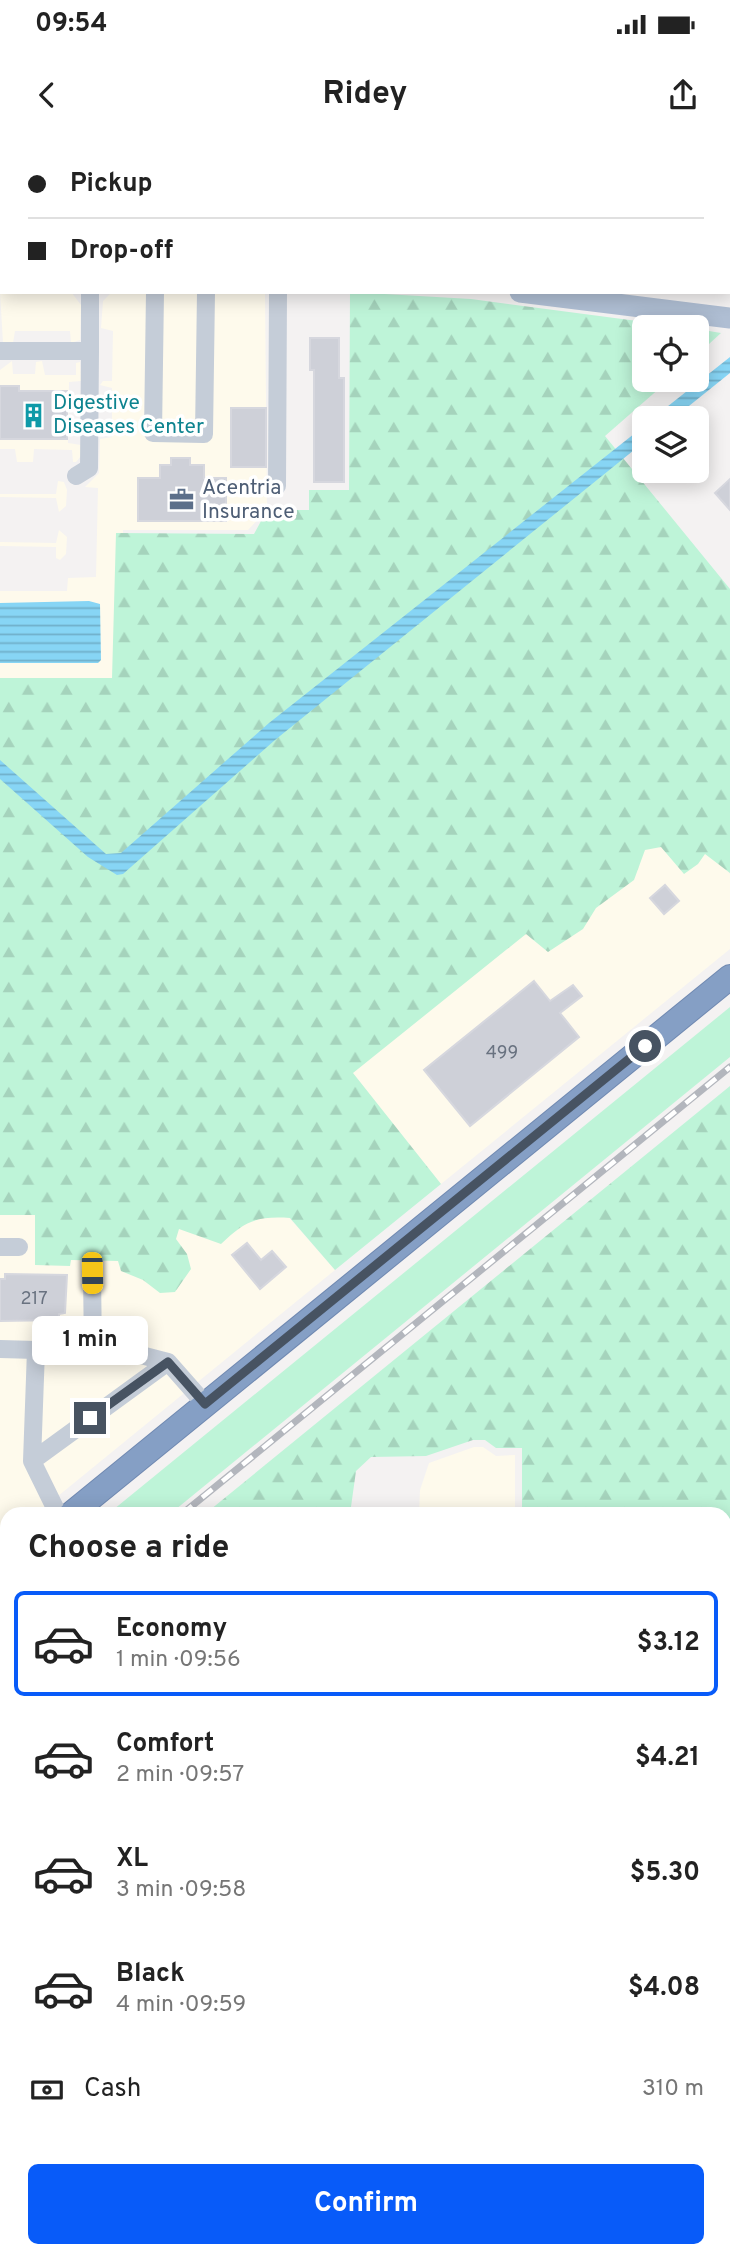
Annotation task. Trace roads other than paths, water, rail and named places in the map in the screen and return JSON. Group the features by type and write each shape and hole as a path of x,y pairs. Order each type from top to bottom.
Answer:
{"highway":[{"path":"80,1507 730,977"}],"main road":[{"path":"536,294 730,318"}],"street":[{"path":"76,476 89,468 90,294"},
{"path":"155,294 153,433 204,434 206,294"},
{"path":"278,294 278,486"},
{"path":"0,351 90,351"},
{"path":"0,1247 19,1247"},
{"path":"92,1273 93,1353"},
{"path":"0,1349 141,1355 168,1362 205,1404"},
{"path":"36,1350 32,1461 55,1507"},
{"path":"32,1461 168,1362"}],"water":[{"path":"730,357 730,373 709,390 709,374"},
{"path":"686,392 706,392 689,406 668,406"},
{"path":"632,436 632,452 275,740 123,874 117,875 88,857 0,779 0,760 106,854 121,853 269,723"},
{"path":"89,601 100,604 101,660 98,663 0,663 0,603"}],"railway":[{"path":"191,1507 730,1067"}],"place":[{"name":"Digestive Diseases Center","path":"33,415"},
{"name":"Acentria Insurance","path":"182,500"}]}
